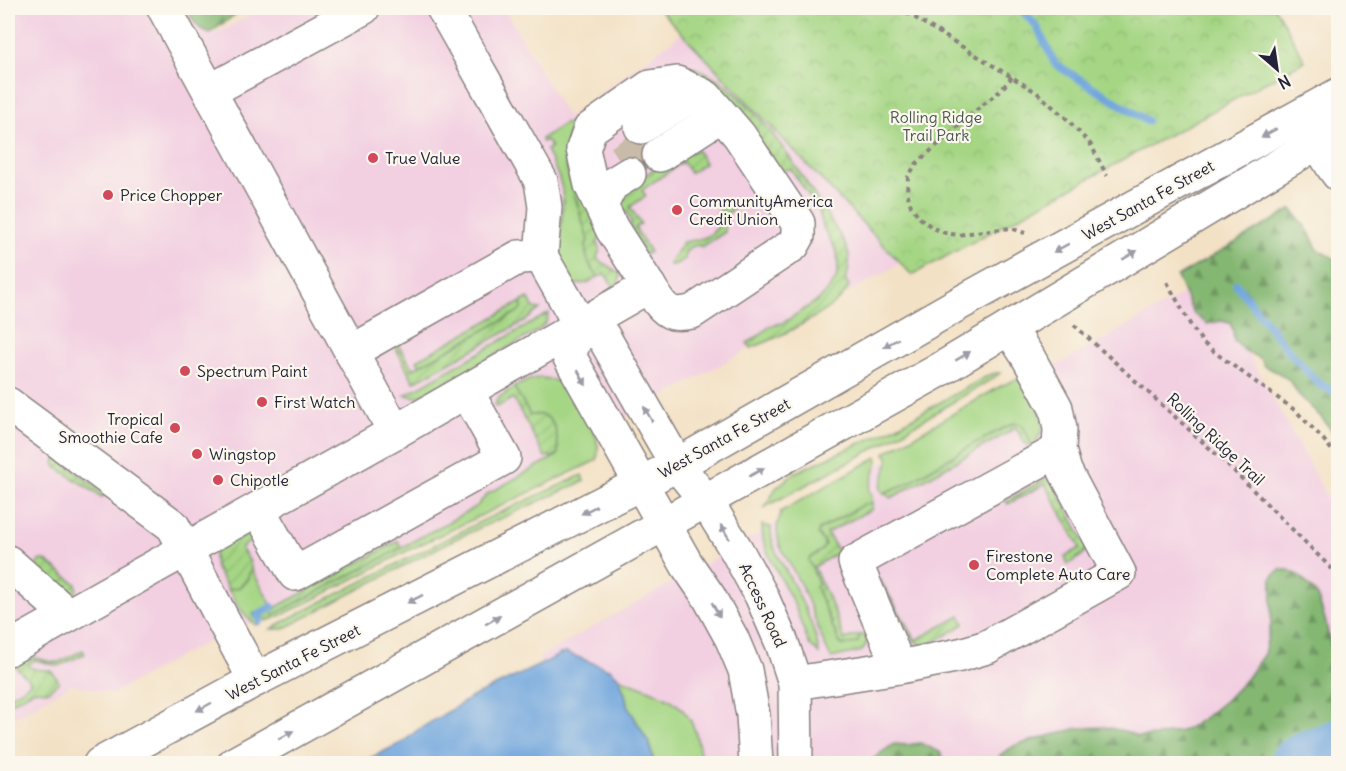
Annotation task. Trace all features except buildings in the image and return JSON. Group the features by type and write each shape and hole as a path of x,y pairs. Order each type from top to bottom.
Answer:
{"street":[{"path":"164,8 395,432"},
{"path":"210,90 363,8"},
{"path":"443,8 541,182 545,207 540,255 580,325 569,356 687,565 721,618 745,670 753,715 756,764"},
{"path":"677,83 714,108 738,135 798,223 798,236 793,245 692,312 677,315 665,309 612,229 595,192 583,149 590,129 650,87 677,83"},
{"name":"West Santa Fe Street","path":"234,764 936,372 1009,328 1319,129 1338,95"},
{"path":"650,141 716,119 714,108"},
{"path":"1319,129 1333,167 1338,174"},
{"name":"West Santa Fe Street","path":"100,764 255,680 677,465 953,307 1319,129"},
{"path":"595,192 601,155 620,161"},
{"path":"351,352 519,257 540,255"},
{"path":"8,649 467,392 649,286"},
{"name":"Access Road","path":"580,325 603,336 677,465 706,501 761,595 782,643 795,683 796,764"},
{"path":"795,683 899,668 987,647 1119,573 1065,471 1059,450 1060,429 1056,408 1009,328"},
{"path":"258,509 295,574 504,458 467,392"},
{"path":"8,404 173,526 255,680"},
{"path":"899,668 855,562 1059,450"},
{"path":"8,562 68,615"}],"path":[{"path":"898,8 1036,92 1068,120 1091,146 1107,176"},
{"path":"1012,76 1000,91 916,164 908,177 907,192 911,206 920,218 933,228 945,233 958,235 1011,228 1026,234"},
{"path":"1167,282 1203,343 1296,411 1338,458"},
{"name":"Rolling Ridge Trail","path":"1074,325 1227,464 1338,575"}],"shaded area":[{"path":"8,8 198,8 214,35 263,8 504,8 568,118 682,33 901,263 475,503 476,506 355,574 189,651 112,694 72,684 8,721"},
{"path":"1208,280 1338,517 1338,763 405,764 553,683 538,658"}],"green space":[{"path":"186,8 244,8 210,33 198,27"},
{"name":"Rolling Ridge Trail Park","path":"658,8 1275,8 1305,61 912,275"},
{"path":"680,64 702,71 722,82 758,116 803,177 848,250 849,265 845,281 849,285 845,293 835,303 806,322 751,348 747,343 772,325 783,323 820,299 836,279 838,266 837,252 824,229 819,211 791,169 778,171 751,131 588,116 601,236 597,243 600,250 597,257 599,261 621,273 619,283 614,287 605,274 598,277 587,256 588,240 565,162 571,126 581,112 639,73 658,65"},
{"path":"572,123 565,162 588,240 587,259 598,277 587,283 574,285 561,261 563,192 546,150 551,147 546,140 542,142 541,139 564,124"},
{"path":"697,150 705,163 690,173 683,162 642,190 646,196 630,207 641,224 635,228 650,252 645,255 631,228 630,218 619,202 633,182 664,163"},
{"path":"731,203 735,208 726,216 725,232 702,247 696,245 689,248 685,253 685,259 670,265 683,242 701,239 715,230 720,220 717,213"},
{"path":"1292,209 1318,250 1338,262 1338,439 1321,417 1298,394 1289,380 1264,366 1261,359 1245,351 1234,341 1230,323 1221,321 1207,324 1193,313 1177,277"},
{"path":"528,298 534,308 540,309 525,321 414,382 394,345 399,346 413,369 516,313 522,308 521,302"},
{"path":"521,302 522,308 516,313 420,365 417,360"},
{"path":"549,313 546,323 536,332 423,395 417,397 405,395"},
{"path":"1000,373 886,442 765,507 776,488 794,473 892,429 991,374"},
{"path":"540,378 561,383 575,397 589,421 598,444 597,460 409,550 275,618 273,615 476,507 487,494 558,455 556,431 550,420 541,415 530,415 514,387"},
{"path":"1017,379 1027,390 1041,416 1041,433 1032,446 1027,435 1014,423 906,484 884,493 880,489 889,459 885,453"},
{"path":"514,387 530,415 543,415 552,423 556,433 558,454 551,458 545,457 513,398 497,407 494,406 498,398"},
{"path":"1014,423 1024,428 1032,446 1026,445 1016,428 891,498 884,493 906,484"},
{"path":"877,457 869,490 872,505 859,507 819,530 818,534 825,544 822,550 809,559 819,585 816,587 839,642 844,646 856,642 859,635 867,637 867,643 862,651 831,658 805,594 780,546 777,530 780,512"},
{"path":"57,458 106,494 102,497 56,467 54,463"},
{"path":"582,475 584,481 453,540 283,629 271,629 482,521"},
{"path":"1048,479 1052,480 1087,547 1082,555 1068,564 1065,557 1080,548 1045,484 1008,504 1006,501"},
{"path":"864,504 872,505 872,509 827,533 837,553 814,567 844,639 859,635 857,643 841,645 816,587 819,585 809,559 822,550 825,544 818,534 819,530"},
{"path":"762,525 771,527 775,550 806,611 815,634 819,654 809,644 794,604 769,556 763,539"},
{"path":"251,530 256,537 241,548 250,562 251,568 247,580 238,588 228,589 215,567 214,554 217,548"},
{"path":"398,541 402,548 273,615 275,618 266,621 263,616 273,609"},
{"path":"42,560 76,584 75,593 69,594 39,570 37,564"},
{"path":"251,568 271,604 253,614 257,625 244,614 228,589 244,584"},
{"path":"1279,570 1289,570 1300,576 1316,593 1325,619 1333,656 1333,676 1338,683 1338,763 996,763 1001,754 1016,745 1078,728 1104,727 1125,731 1138,737 1158,736 1185,730 1204,718 1246,679 1264,654 1271,624 1272,577"},
{"path":"879,580 916,640 960,616 964,624 932,643 918,644 913,640"},
{"path":"83,650 85,654 58,666 35,660 29,664 34,669 49,670 59,682 48,691 34,690 8,704 8,697 31,682 17,668 16,665 21,660 31,657 57,662"},
{"path":"619,678 664,696 683,710 695,731 702,763 654,763 649,743 627,705"},
{"path":"920,743 940,752 946,763 868,763 894,744"}],"water":[{"path":"567,653 611,670 619,678 627,705 649,743 654,763 360,763 403,742 416,731 472,697 560,654"}],"waterway":[{"path":"1020,8 1037,27 1055,64 1147,121"},
{"path":"1236,284 1286,348 1320,385 1338,393"},
{"path":"260,621 258,615 272,607"},
{"path":"1294,764 1303,757 1338,744"}],"tunnel":[{"path":"620,161 651,141"}],"place":[{"name":"True Value","path":"373,158"},
{"name":"Price Chopper","path":"108,195"},
{"name":"CommunityAmerica Credit Union","path":"677,210"},
{"name":"Spectrum Paint","path":"185,371"},
{"name":"First Watch","path":"262,402"},
{"name":"Tropical Smoothie Cafe","path":"175,428"},
{"name":"Wingstop","path":"197,454"},
{"name":"Chipotle","path":"218,480"},
{"name":"Firestone Complete Auto Care","path":"974,565"}]}
